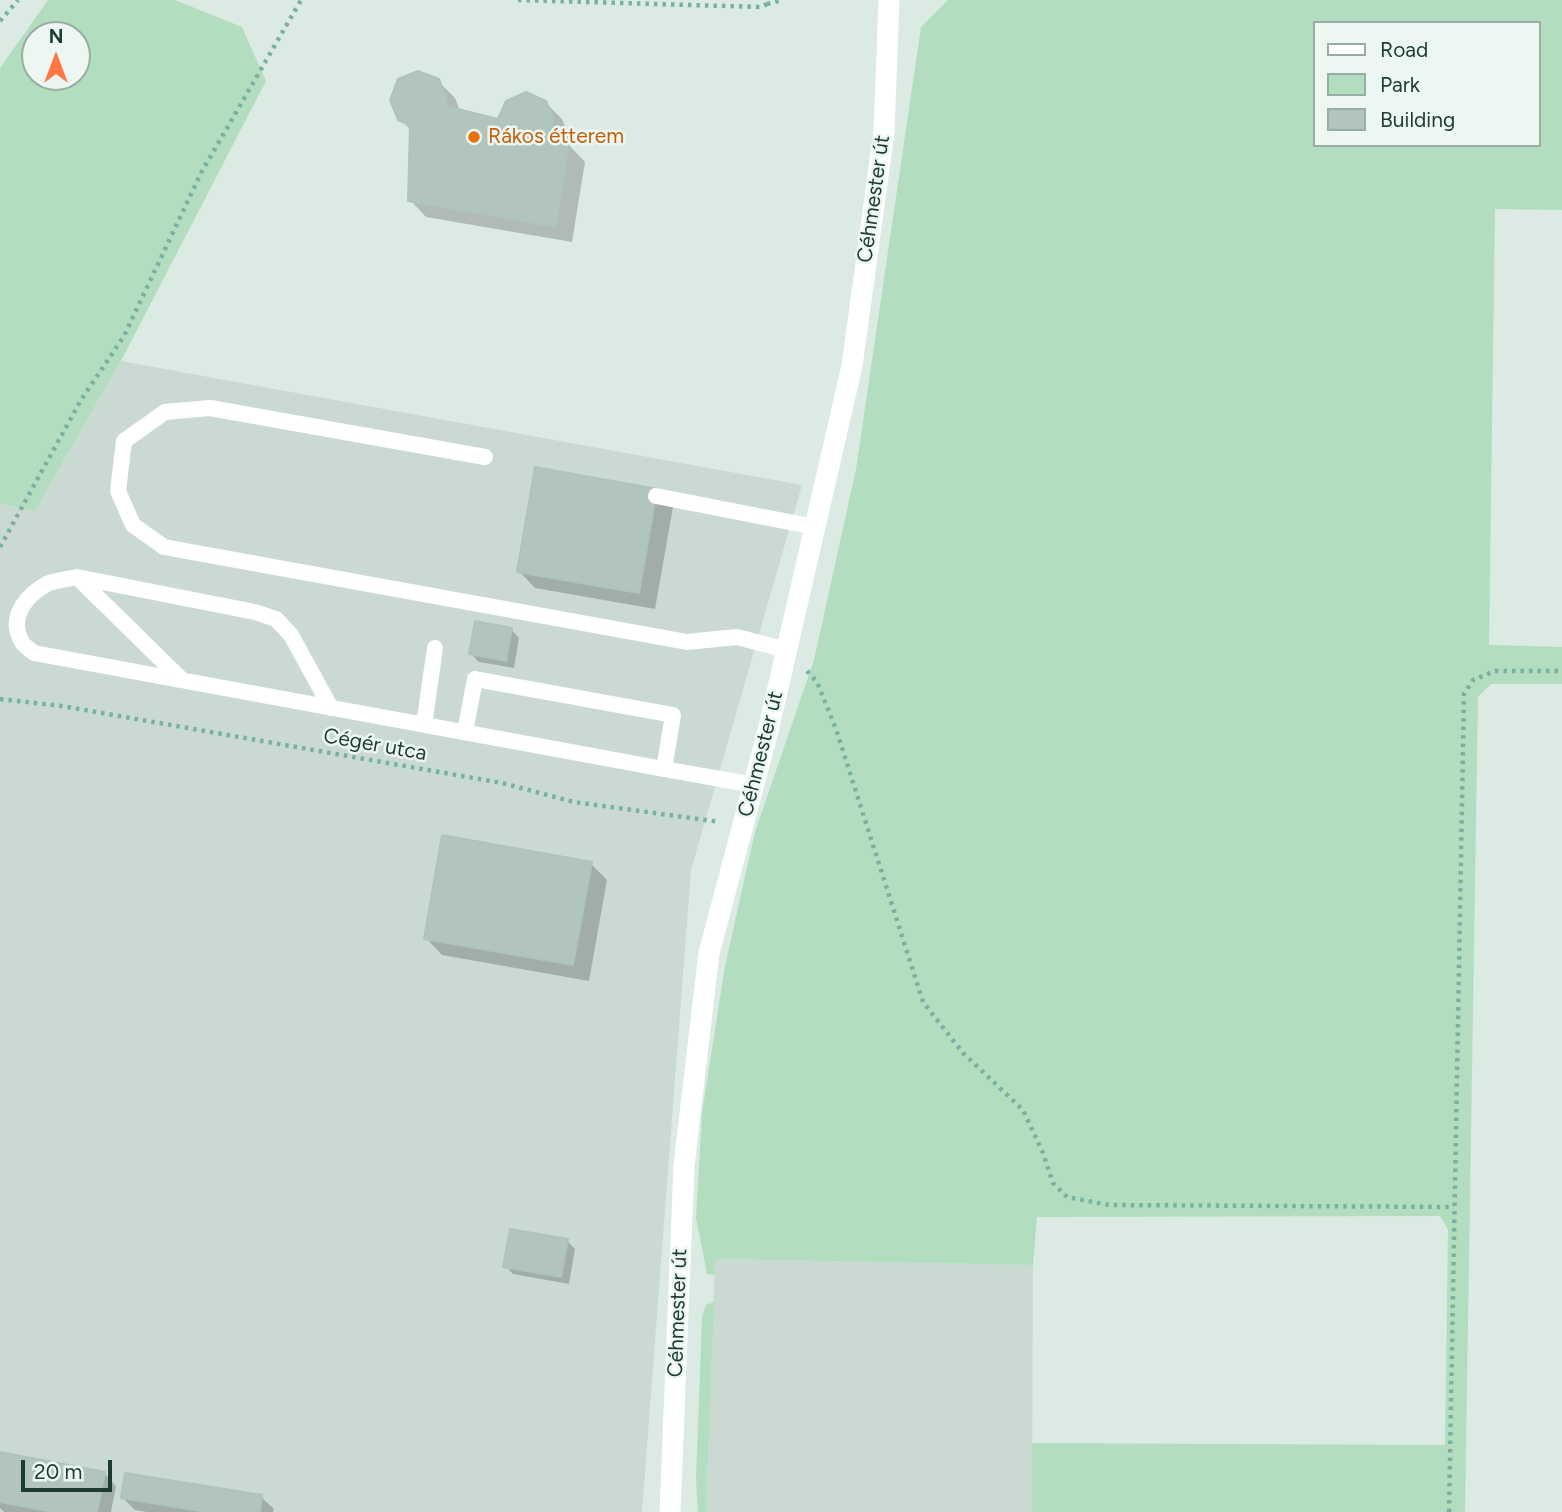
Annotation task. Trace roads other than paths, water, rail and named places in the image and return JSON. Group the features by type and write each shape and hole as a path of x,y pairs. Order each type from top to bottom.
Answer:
{"street":[{"name":"Céhmester út","path":"670,1512 684,1165 709,953 787,650 852,366 884,132 889,0"}],"lane":[{"path":"485,457 210,408 165,412 124,441 118,491 133,525 164,547 687,642 737,637 787,650"},
{"path":"656,496 815,527"},
{"path":"77,577 182,680"},
{"path":"331,708 291,635 276,619 255,612 77,577 52,582 33,593 21,606 18,624 22,642 34,653 331,708 754,785"},
{"path":"424,725 435,648"},
{"path":"465,732 475,679 647,710 673,715 664,769"}],"place":[{"name":"Rákos étterem","path":"474,137"}]}
